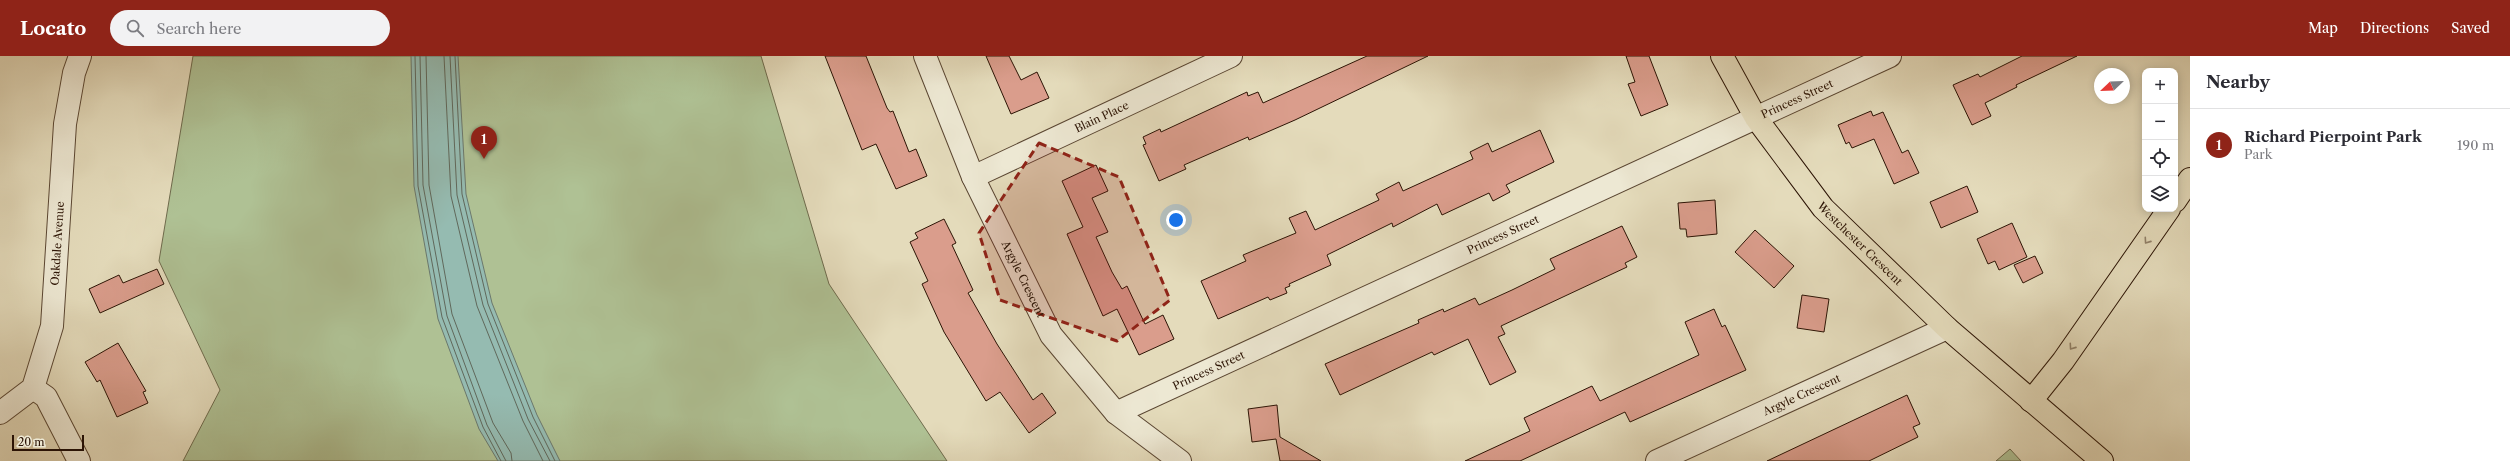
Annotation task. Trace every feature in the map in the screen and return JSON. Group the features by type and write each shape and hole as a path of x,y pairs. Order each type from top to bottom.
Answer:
{"main road":[{"name":"Westchester Crescent","path":"1722,56 1756,118 1823,208 1947,328 2102,461"},
{"path":"2178,197 2190,179"},
{"path":"2032,401 2063,361 2167,212"}],"street":[{"name":"Oakdale Avenue","path":"33,388 52,326 59,193 65,124 74,73 80,56"},
{"name":"Argyle Crescent","path":"925,56 973,177 1051,335 1116,413 1180,461"},
{"name":"Blain Place","path":"973,177 1231,56"},
{"name":"Princess Street","path":"1116,413 1890,56"},
{"name":"Argyle Crescent","path":"1657,461 1947,328"},
{"path":"0,414 33,388 46,397 79,461"}],"highlighted area":[{"path":"1039,143 1119,177 1170,300 1117,341 1000,300 979,233"}],"green space":[{"path":"193,56 761,56 829,284 947,461 183,461 220,390 159,261"},
{"path":"2010,449 2021,461 1996,461"}],"water":[{"path":"411,56 458,56 466,194 492,303 537,415 560,461 498,461 479,429 438,319 414,186"}],"building":[{"path":"825,56 866,56 887,108 890,112 893,111 909,152 916,149 927,176 896,189 876,144 862,150"},
{"path":"986,56 1009,56 1021,80 1037,72 1049,98 1011,114"},
{"path":"1367,56 1428,56 1295,120 1249,140 1248,137 1184,165 1186,169 1159,181 1143,145 1146,144 1143,137 1160,129 1161,132 1247,92 1248,96 1258,92 1263,103"},
{"path":"1626,56 1649,56 1668,105 1641,116 1628,84 1635,82"},
{"path":"2022,56 2077,56 2016,85 2017,87 1985,103 1991,116 1972,125 1953,85 1978,74 1980,77"},
{"path":"1871,111 1873,116 1883,112 1902,153 1908,150 1919,173 1894,184 1874,139 1852,148 1849,142 1846,144 1838,125"},
{"path":"1540,130 1554,162 1506,185 1510,192 1493,201 1489,193 1442,215 1437,204 1393,227 1392,223 1327,255 1331,265 1289,284 1290,286 1285,288 1287,293 1270,300 1268,297 1218,319 1201,281 1246,261 1243,255 1296,233 1289,218 1306,211 1315,230 1379,200 1376,194 1399,182 1403,191 1473,159 1470,152 1488,143 1492,152"},
{"path":"1096,165 1108,191 1092,198 1108,232 1096,237 1112,272 1122,289 1127,286 1145,324 1163,315 1174,339 1139,355 1117,309 1103,316 1067,234 1083,227 1062,181"},
{"path":"1967,186 1978,212 1941,228 1930,202"},
{"path":"1715,200 1717,234 1687,237 1686,229 1680,229 1678,203"},
{"path":"944,219 956,243 952,245 973,290 968,293 997,344 1033,400 1042,393 1056,413 1029,433 1000,392 986,401 944,332 922,284 928,281 910,242 918,238 915,233"},
{"path":"2012,223 2027,257 1999,270 1995,261 1988,264 1977,239"},
{"path":"1622,226 1637,257 1625,263 1627,267 1501,326 1505,334 1498,337 1516,372 1490,385 1468,339 1434,355 1432,352 1340,395 1325,364 1419,323 1418,320 1443,309 1444,312 1475,298 1479,305 1512,290 1555,269 1550,259"},
{"path":"1755,230 1794,266 1774,288 1735,252"},
{"path":"2035,256 2043,273 2023,283 2014,265"},
{"path":"157,269 164,284 100,313 89,289 119,275 123,283"},
{"path":"1802,295 1829,299 1824,332 1797,328"},
{"path":"1714,309 1722,327 1725,325 1746,370 1630,422 1625,412 1520,461 1465,461 1530,431 1524,418 1592,386 1600,401 1699,355 1685,322"},
{"path":"118,343 146,391 143,392 148,403 117,417 100,380 97,382 85,362"},
{"path":"1907,395 1920,424 1913,427 1918,437 1869,461 1767,461"},
{"path":"1277,405 1280,437 1321,461 1280,461 1276,439 1252,442 1248,409"}],"place":[{"name":"Richard Pierpoint Park","path":"484,159"}]}
